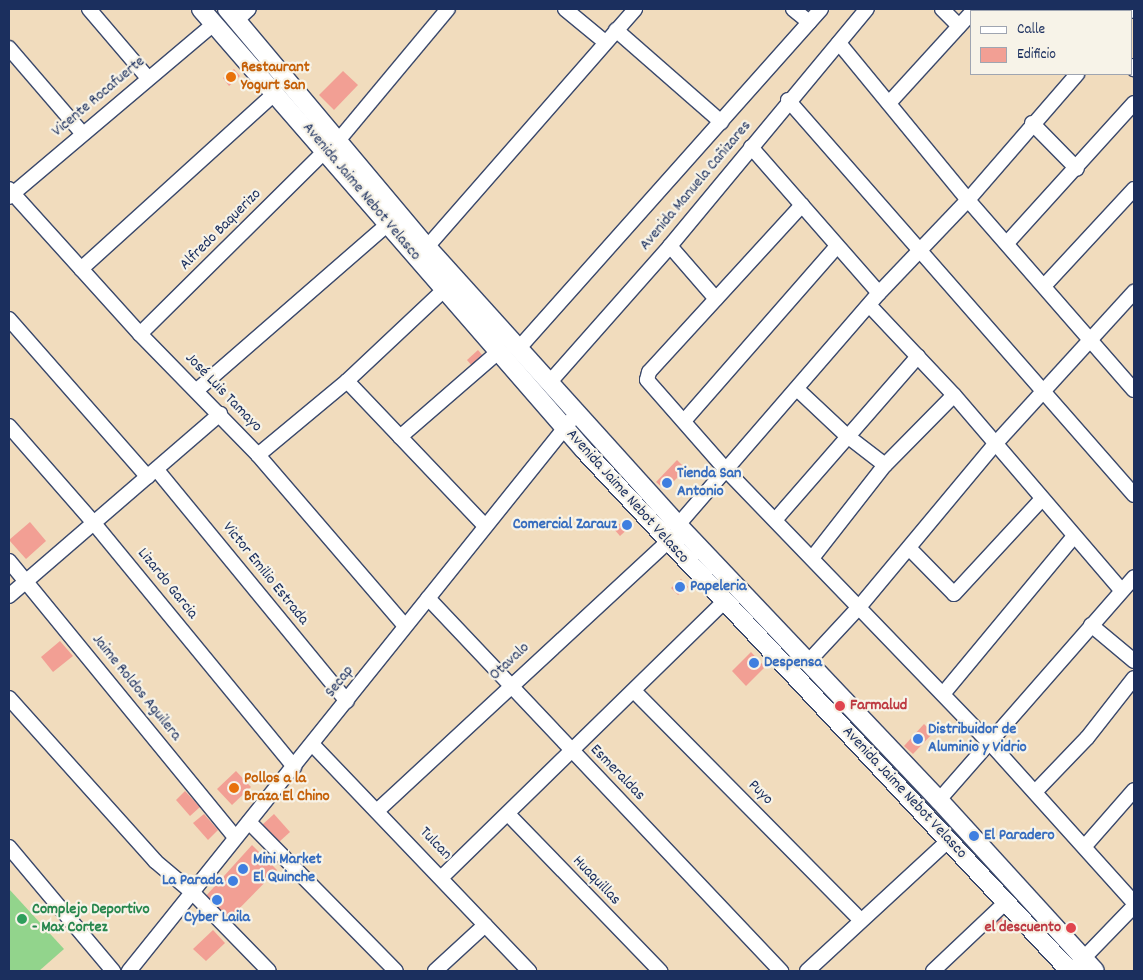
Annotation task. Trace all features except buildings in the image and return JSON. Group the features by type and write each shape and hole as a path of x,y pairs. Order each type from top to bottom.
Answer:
{"main road":[{"name":"Avenida Jaime Nebot Velasco","path":"201,9 275,93 331,146 427,247 678,526 939,800 1080,968"},
{"name":"Avenida Jaime Nebot Velasco","path":"238,13 388,224 564,427 667,542 949,840 1005,904 1080,968"},
{"path":"518,374 525,354"}],"street":[{"path":"89,9 148,78"},
{"name":"Alfredo Baquerizo","path":"140,334 331,146 448,9"},
{"path":"566,9 605,42"},
{"path":"427,247 635,9"},
{"path":"793,9 809,22"},
{"name":"Avenida Manuela Cañizares","path":"525,354 721,122 820,9"},
{"name":"Avenida Manuela Cañizares","path":"549,383 670,246 788,100 867,9"},
{"path":"942,9 959,26"},
{"path":"889,102 970,14"},
{"name":"Vicente Rocafuerte","path":"10,193 214,24"},
{"path":"616,30 721,122"},
{"path":"839,43 968,200 1093,339 1134,390"},
{"path":"9,48 83,134"},
{"path":"678,526 870,306 879,293 968,200 1032,122 1076,75"},
{"path":"81,269 275,93"},
{"path":"788,100 919,252 1134,495"},
{"path":"1007,243 1077,169 1134,103"},
{"path":"1032,122 1077,169"},
{"path":"751,147 879,293"},
{"path":"1045,285 1134,189"},
{"name":"José Luis Tamayo","path":"10,193 140,334 197,390 258,455 405,626"},
{"path":"802,205 649,372 647,380 726,470 813,557 991,744 1085,846 1134,904 1080,968"},
{"path":"197,390 388,224"},
{"path":"670,246 716,299"},
{"path":"684,420 836,246"},
{"path":"258,455 347,380 444,290"},
{"path":"807,663 910,548 996,443 1044,394 1134,292"},
{"path":"870,306 954,395 996,443 1041,500 1121,590"},
{"name":"Victor Emilio Estrada","path":"9,319 153,473 347,701"},
{"path":"400,436 498,352"},
{"path":"776,519 846,435 918,356"},
{"path":"347,380 485,526"},
{"path":"797,389 846,435 885,465"},
{"path":"813,557 885,465 954,395"},
{"path":"9,596 220,414"},
{"name":"Secap","path":"136,969 236,838 313,745 405,626 564,427 578,414"},
{"name":"Lizardo Garcia","path":"9,426 93,522 294,767"},
{"path":"910,548 954,594 1041,500"},
{"path":"943,694 1074,536"},
{"name":"Otavalo","path":"378,810 509,686 667,542"},
{"name":"Jaime Roldos Aguilera","path":"9,562 236,838"},
{"path":"939,800 991,744 1134,577"},
{"name":"Esmeraldas","path":"428,598 509,686 781,971"},
{"path":"442,877 636,692 724,602"},
{"path":"1091,625 1134,660"},
{"path":"1035,792 1081,744 1134,678"},
{"name":"Puyo","path":"636,692 860,920"},
{"path":"9,698 155,861 194,894 270,971"},
{"name":"Tulcan","path":"313,745 378,810 529,971"},
{"path":"1085,846 1134,790"},
{"name":"Huaquillas","path":"508,814 660,971"},
{"path":"249,822 396,971"},
{"path":"807,971 860,920 949,840"},
{"path":"9,847 113,971"},
{"path":"934,971 1005,904"},
{"path":"435,971 485,925"}],"green space":[{"name":"Complejo Deportivo - Max Cortez","path":"9,889 64,949 39,971 9,971"}],"place":[{"name":"Restaurant Yogurt San","path":"231,77"},
{"name":"Tienda San Antonio","path":"667,483"},
{"name":"Comercial Zarauz","path":"627,525"},
{"name":"Papeleria","path":"680,587"},
{"name":"Despensa","path":"754,663"},
{"name":"Farmalud","path":"840,706"},
{"name":"Distribuidor de Aluminio y Vidrio","path":"918,739"},
{"name":"Pollos a la Braza El Chino","path":"234,788"},
{"name":"El Paradero","path":"974,836"},
{"name":"Mini Market El Quinche","path":"243,869"},
{"name":"La Parada","path":"233,881"},
{"name":"Cyber Laila","path":"217,900"},
{"name":"Complejo Deportivo - Max Cortez","path":"22,919"},
{"name":"el descuento","path":"1071,928"}]}
